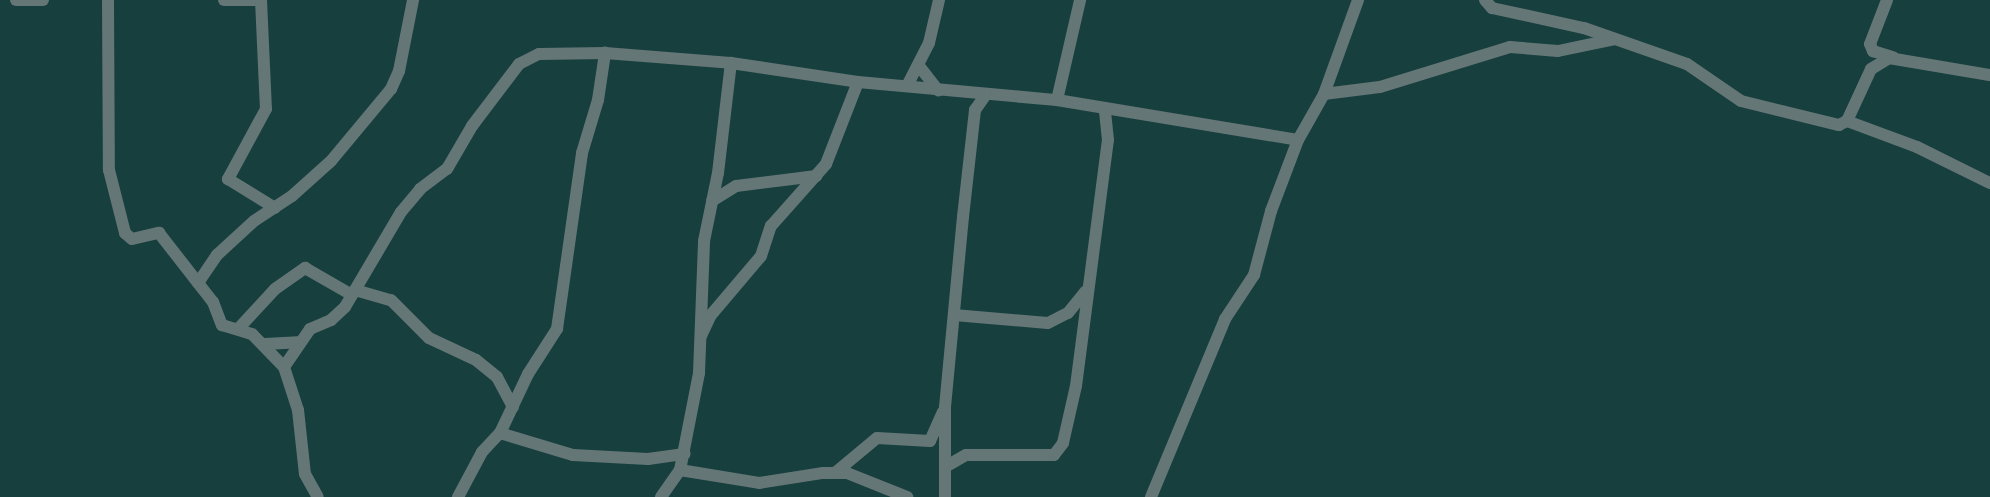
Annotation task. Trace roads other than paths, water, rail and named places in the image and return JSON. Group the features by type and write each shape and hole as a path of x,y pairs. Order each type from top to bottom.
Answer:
{"street":[{"path":"16,0 43,0"},
{"path":"108,0 110,170 117,213 129,238 159,233 213,302 222,325 238,329 265,344 284,367 298,410 305,474 318,497"},
{"path":"224,0 255,0"},
{"path":"261,0 266,109 228,179 275,208"},
{"path":"198,283 217,255 254,221 275,208 331,161 391,89 399,71 413,0"},
{"path":"907,86 929,43 939,0"},
{"path":"1057,100 1080,0"},
{"path":"1151,497 1225,320 1254,275 1271,211 1298,141 1324,94 1358,0"},
{"path":"1485,0 1492,8 1546,18 1617,39 1687,64 1741,101 1839,125 1847,122 1917,147 1990,183"},
{"path":"1887,0 1870,44 1873,51 1893,57 1990,75"},
{"path":"1324,94 1380,87 1510,47 1558,51 1617,39"},
{"path":"284,367 298,342 310,329 331,320 354,292 401,212 420,189 447,169 472,126 519,64 539,54 605,53 731,63 858,82 1057,100 1105,110 1298,141"},
{"path":"458,497 482,452 500,433 557,329 582,153 598,100 605,53"},
{"path":"1847,122 1871,69 1893,57"},
{"path":"662,497 680,471 699,373 699,284 731,63"},
{"path":"919,66 938,90"},
{"path":"700,338 711,315 760,256 771,226 826,164 858,82"},
{"path":"965,92 975,110"},
{"path":"945,497 945,407 954,315 975,110 986,94"},
{"path":"945,467 966,455 1049,456 1059,452 1070,424 1108,141 1105,110"},
{"path":"711,202 736,186 816,176"},
{"path":"238,329 276,289 305,268 354,292 391,300 429,338 483,365 501,381 513,406"},
{"path":"954,315 1048,322 1068,314 1088,288"},
{"path":"265,344 298,342"},
{"path":"836,472 877,438 930,441 945,407"},
{"path":"500,433 573,455 648,459 685,454"},
{"path":"680,471 759,483 836,472 857,475 907,497"}]}
